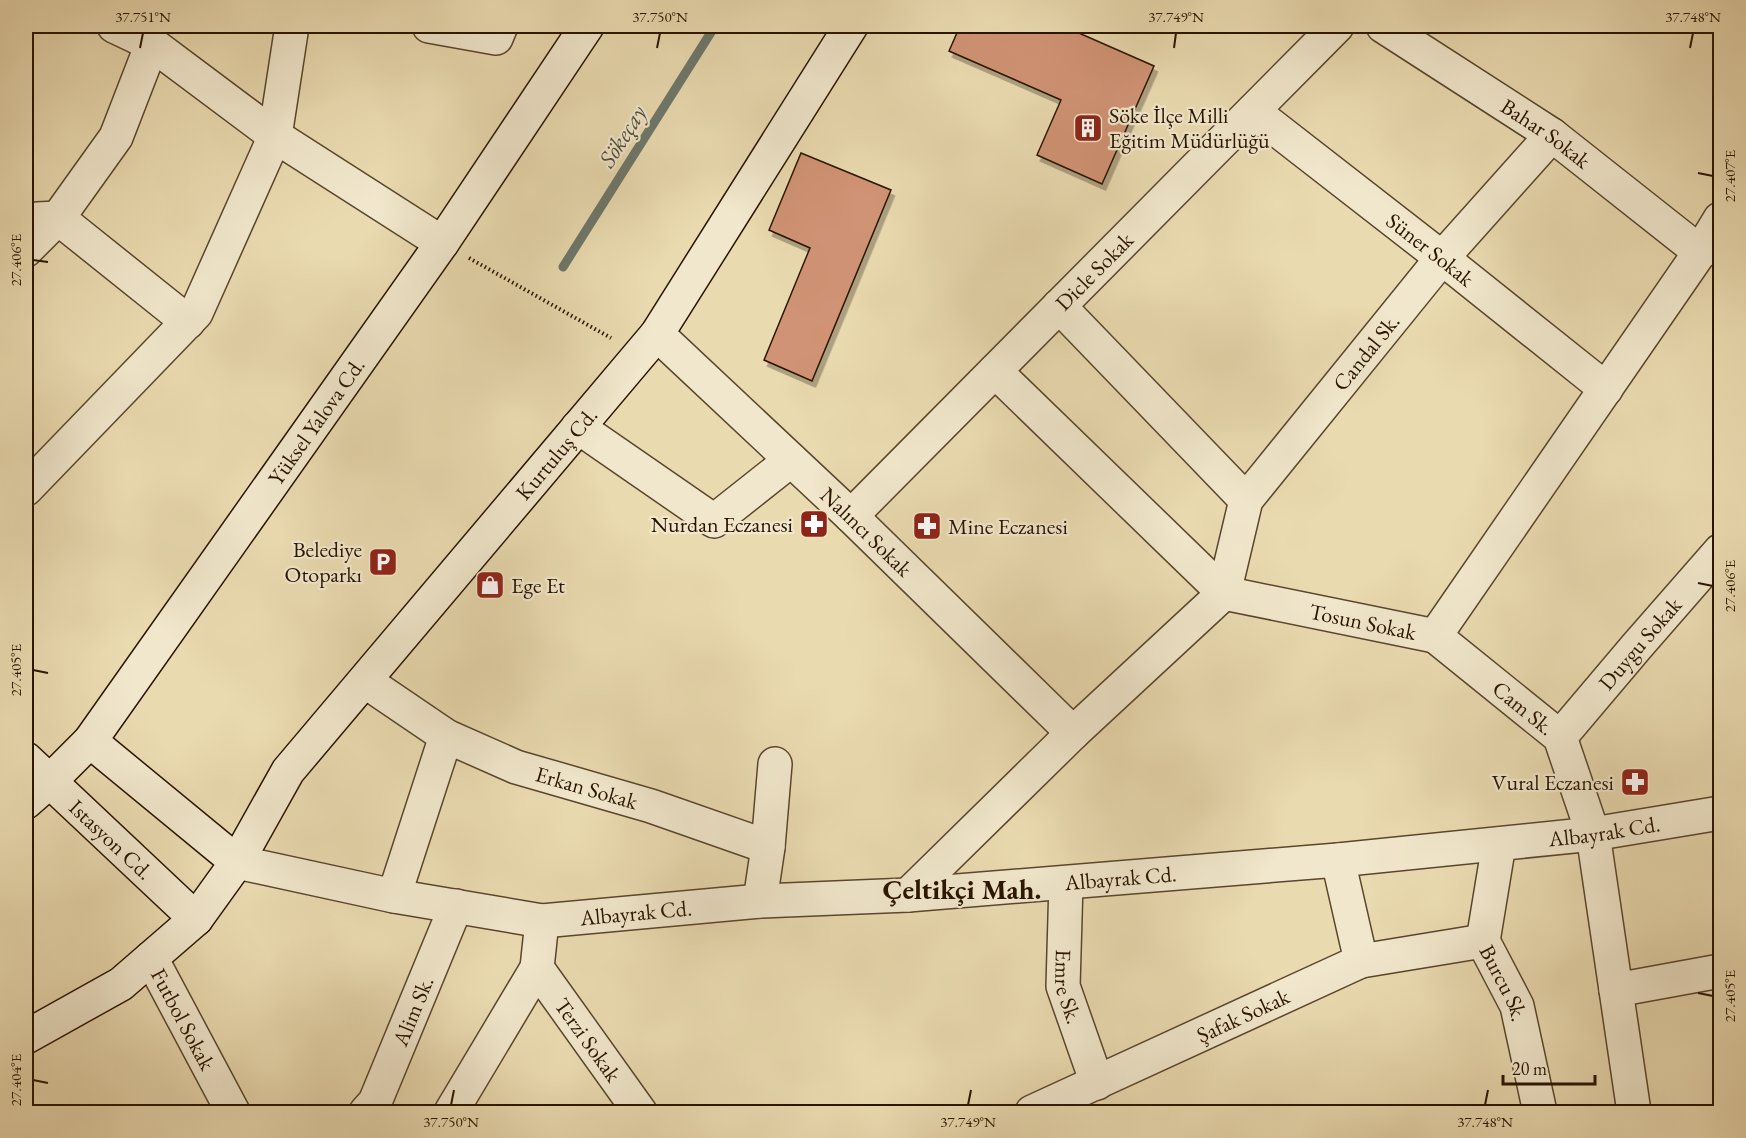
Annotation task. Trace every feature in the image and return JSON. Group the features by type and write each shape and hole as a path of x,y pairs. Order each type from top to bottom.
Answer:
{"street":[{"path":"114,26 152,44 275,136 442,243"},
{"path":"26,489 196,313 275,136 292,26"},
{"path":"429,26 496,38 501,26"},
{"name":"Yüksel Yalova Cd.","path":"26,802 90,741 442,243 587,26"},
{"name":"Kurtuluş Cd.","path":"26,1037 122,984 196,919 237,862 288,771 648,344 851,26"},
{"name":"Dicle Sokak","path":"851,516 1337,26"},
{"name":"Bahar Sokak","path":"1383,26 1552,135 1710,247"},
{"path":"26,250 58,218 116,137 152,44"},
{"name":"Süner Sokak","path":"1253,111 1606,389"},
{"name":"Candal Sk.","path":"1224,593 1246,500 1442,258 1552,135"},
{"path":"26,219 58,218 188,322"},
{"name":"Tosun Sokak","path":"1224,593 1435,636 1606,389 1710,247 1720,219"},
{"path":"1059,306 1246,500"},
{"name":"Nalıncı Sokak","path":"648,344 791,460 1073,733"},
{"path":"908,895 1073,733 1224,593 995,371"},
{"path":"578,427 714,521 791,460"},
{"name":"Duygu Sokak","path":"1560,737 1720,551"},
{"name":"Cam Sk.","path":"1435,636 1560,737 1593,834 1634,1113"},
{"name":"Erkan Sokak","path":"365,681 446,736 516,767 651,806 768,847"},
{"path":"394,896 446,736"},
{"path":"90,741 237,862"},
{"name":"Istasyon Cd.","path":"26,759 196,919"},
{"path":"760,901 768,847 775,764"},
{"name":"Albayrak Cd.","path":"237,862 394,896 542,921 760,901 908,895 1338,860 1593,834 1720,813"},
{"path":"1483,941 1499,844"},
{"path":"1338,860 1361,961"},
{"name":"Emre Sk.","path":"1066,883 1063,986 1097,1083"},
{"name":"Alim Sk.","path":"377,1109 456,906"},
{"path":"451,1113 537,968 542,921"},
{"name":"Burcu Sk.","path":"1361,961 1483,941 1517,1006 1540,1113"},
{"name":"Futbol Sokak","path":"151,958 232,1113"},
{"name":"Şafak Sokak","path":"1032,1113 1361,961"},
{"name":"Terzi Sokak","path":"537,968 640,1113"},
{"path":"1616,990 1720,971"}],"path":[{"path":"442,243 648,344"}],"building":[{"name":"Söke İlçe Milli Eğitim Müdürlüğü","path":"960,26 1063,26 1154,66 1102,184 1037,155 1061,100 949,51"},
{"path":"801,153 891,190 812,381 764,360 810,248 769,230"}],"waterway":[{"name":"Sökeçay","path":"563,267 715,26"}],"place":[{"name":"Söke İlçe Milli Eğitim Müdürlüğü","path":"1088,128"},
{"name":"Nurdan Eczanesi","path":"814,524"},
{"name":"Mine Eczanesi","path":"927,526"},
{"name":"Belediye Otoparkı","path":"383,562"},
{"name":"Ege Et","path":"490,585"},
{"name":"Vural Eczanesi","path":"1635,782"}],"district":[{"name":"Çeltikçi Mah.","path":"962,889"}]}
